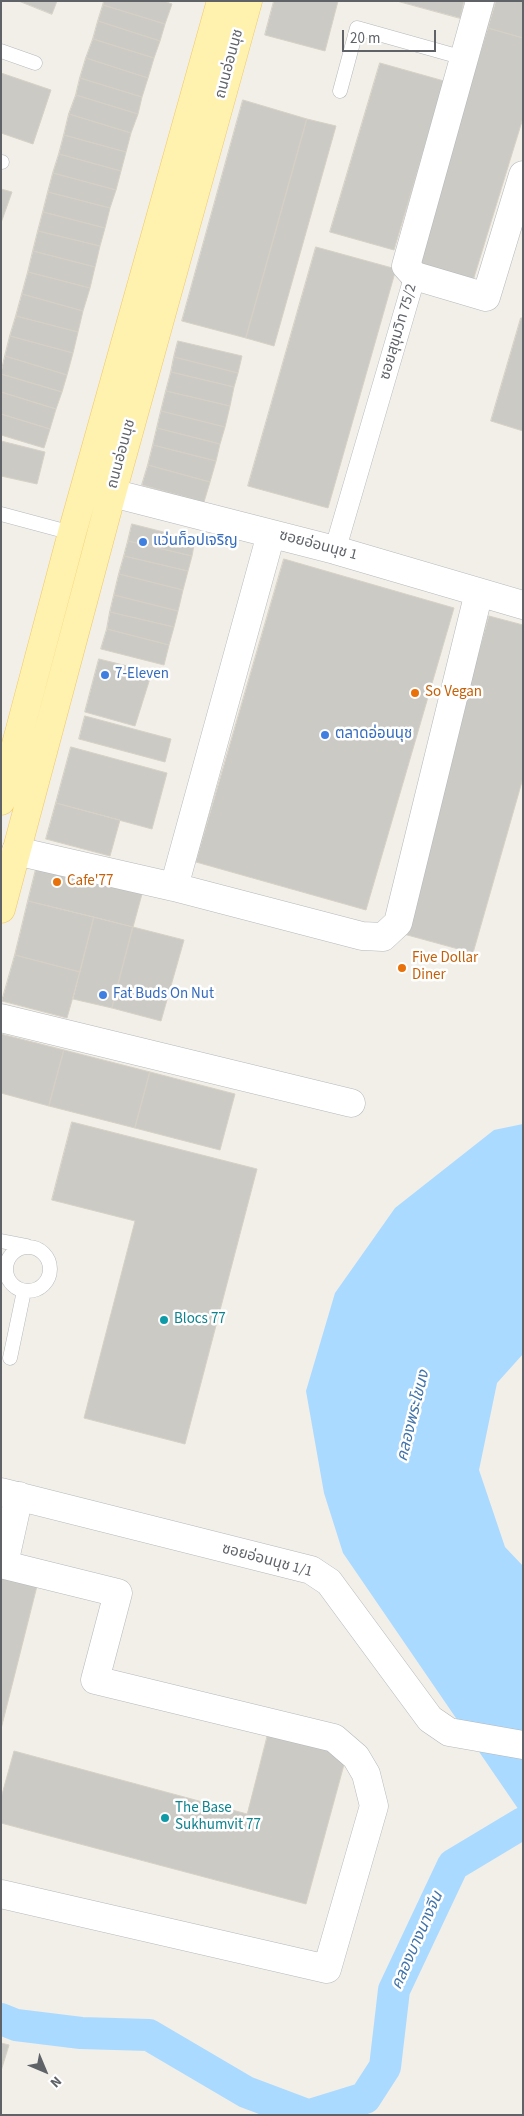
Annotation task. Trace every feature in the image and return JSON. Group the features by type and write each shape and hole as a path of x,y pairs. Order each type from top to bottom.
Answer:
{"main road":[{"name":"ถนนอ่อนนุช","path":"1,801 72,533 221,1"},
{"name":"ถนนอ่อนนุช","path":"1,909 112,493 248,1"}],"street":[{"name":"ซอยสุขุมวิท 75/2","path":"335,550 415,276 406,266 480,1"},
{"path":"415,276 486,297 523,175"},
{"name":"ซอยอ่อนนุช 1","path":"112,493 335,550 523,605"},
{"path":"174,887 271,534"},
{"path":"16,851 174,887 362,936 383,937 398,924 479,592"},
{"path":"1,1018 350,1103"},
{"path":"1,1894 327,1969 374,1806 366,1774 356,1757 334,1738 95,1680 118,1593 2,1564 10,1494"},
{"name":"ซอยอ่อนนุช 1/1","path":"10,1494 311,1570 329,1582 430,1719 449,1732 523,1745"}],"lane":[{"path":"340,91 357,28 464,58"},
{"path":"1,52 35,63"},
{"path":"1,514 72,533"},
{"path":"1,1241 34,1247 46,1255 50,1275 41,1287 35,1290 24,1291 8,1281 4,1272 12,1252 26,1246"},
{"path":"10,1358 24,1291"}],"water":[{"name":"คลองพระโขนง","path":"523,1124 523,1354 497,1383 479,1470 505,1547 523,1566 523,1816 343,1553 324,1493 306,1391 335,1293 395,1208 494,1130"}],"building":[{"path":"19,1 57,1 52,14"},
{"path":"104,1 164,1 172,4 165,24 103,5"},
{"path":"274,1 338,1 325,51 265,35"},
{"path":"397,1 464,1 460,18"},
{"path":"496,1 523,1 523,38 488,28"},
{"path":"103,5 165,24 160,41 98,21"},
{"path":"98,21 160,41 154,58 93,39"},
{"path":"488,28 523,38 523,118 472,284 415,266"},
{"path":"93,39 154,58 148,78 86,58"},
{"path":"86,58 148,78 142,97 80,78"},
{"path":"380,63 444,81 394,250 330,232"},
{"path":"1,73 51,90 33,144 1,133"},
{"path":"80,78 142,97 138,114 76,95"},
{"path":"76,95 138,114 131,133 69,114"},
{"path":"243,100 307,119 246,338 182,321"},
{"path":"69,114 131,133 126,152 64,135"},
{"path":"307,119 336,126 274,346 246,338"},
{"path":"64,135 126,152 121,171 59,154"},
{"path":"59,154 121,171 116,190 53,173"},
{"path":"53,173 116,190 110,208 48,192"},
{"path":"1,189 12,192 1,223"},
{"path":"48,192 110,208 105,228 43,212"},
{"path":"43,212 105,228 100,246 38,231"},
{"path":"38,231 100,246 95,267 33,251"},
{"path":"316,247 396,269 328,508 248,486"},
{"path":"33,251 95,267 90,288 28,272"},
{"path":"28,272 90,288 83,311 22,294"},
{"path":"22,294 83,311 78,332 16,316"},
{"path":"16,316 78,332 73,353 10,336"},
{"path":"521,318 523,318 523,431 491,421"},
{"path":"10,336 73,353 67,375 5,356"},
{"path":"178,341 242,356 238,373 174,357"},
{"path":"5,356 67,375 62,392 1,374"},
{"path":"174,357 238,373 234,387 171,372"},
{"path":"171,372 234,387 230,406 166,391"},
{"path":"1,374 62,392 56,409 1,392"},
{"path":"166,391 230,406 225,427 161,411"},
{"path":"1,392 56,409 50,429 1,414"},
{"path":"161,411 225,427 220,444 157,428"},
{"path":"1,414 50,429 44,448 1,435"},
{"path":"157,428 220,444 216,461 153,445"},
{"path":"1,441 45,452 37,484 1,476"},
{"path":"153,445 216,461 210,482 148,465"},
{"path":"148,465 210,482 204,502 142,485"},
{"path":"132,524 195,540 192,556 128,541"},
{"path":"128,541 192,556 188,571 124,556"},
{"path":"124,556 188,571 183,590 119,574"},
{"name":"ตลาดอ่อนนุช","path":"284,559 454,608 366,910 196,862"},
{"path":"119,574 183,590 178,611 114,595"},
{"path":"114,595 178,611 174,627 110,612"},
{"path":"110,612 174,627 169,645 107,629"},
{"path":"489,616 523,625 523,778 473,953 400,933"},
{"path":"107,629 169,645 164,665 101,649"},
{"path":"99,659 152,672 135,726 85,712"},
{"path":"85,716 171,739 165,762 79,739"},
{"path":"71,747 167,773 152,829 56,803"},
{"path":"56,803 120,820 110,856 46,839"},
{"path":"36,869 142,894 133,927 28,901"},
{"path":"28,901 94,917 80,972 15,955"},
{"path":"94,917 133,927 112,1008 73,999"},
{"path":"133,927 184,940 161,1021 112,1008"},
{"path":"15,955 80,972 67,1018 2,1001"},
{"path":"1,1034 64,1050 49,1106 1,1093"},
{"path":"64,1050 150,1072 135,1128 49,1106"},
{"path":"150,1072 235,1094 220,1150 135,1128"},
{"name":"Blocs 77","path":"72,1122 257,1169 185,1444 84,1418 135,1221 52,1200"},
{"path":"1,1573 38,1582 1,1729"},
{"name":"The Base Sukhumvit 77","path":"269,1730 348,1750 306,1904 1,1823 1,1798 14,1751 247,1814"},
{"path":"1,2043 9,2045 1,2071"}],"waterway":[{"name":"คลองบางนางจีน","path":"310,2115 365,2098 385,2067 394,1990 453,1865 523,1823"},
{"name":"คลองบางนางจีน","path":"1,2019 16,2025 81,2033 149,2035 246,2092 307,2115"}],"place":[{"name":"แว่นท็อปเจริญ","path":"143,542"},
{"name":"7-Eleven","path":"105,675"},
{"name":"So Vegan","path":"415,693"},
{"name":"ตลาดอ่อนนุช","path":"325,735"},
{"name":"Cafe'77","path":"57,882"},
{"name":"Five Dollar Diner","path":"402,968"},
{"name":"Fat Buds On Nut","path":"103,995"},
{"name":"Blocs 77","path":"164,1320"},
{"name":"The Base Sukhumvit 77","path":"165,1818"}]}
